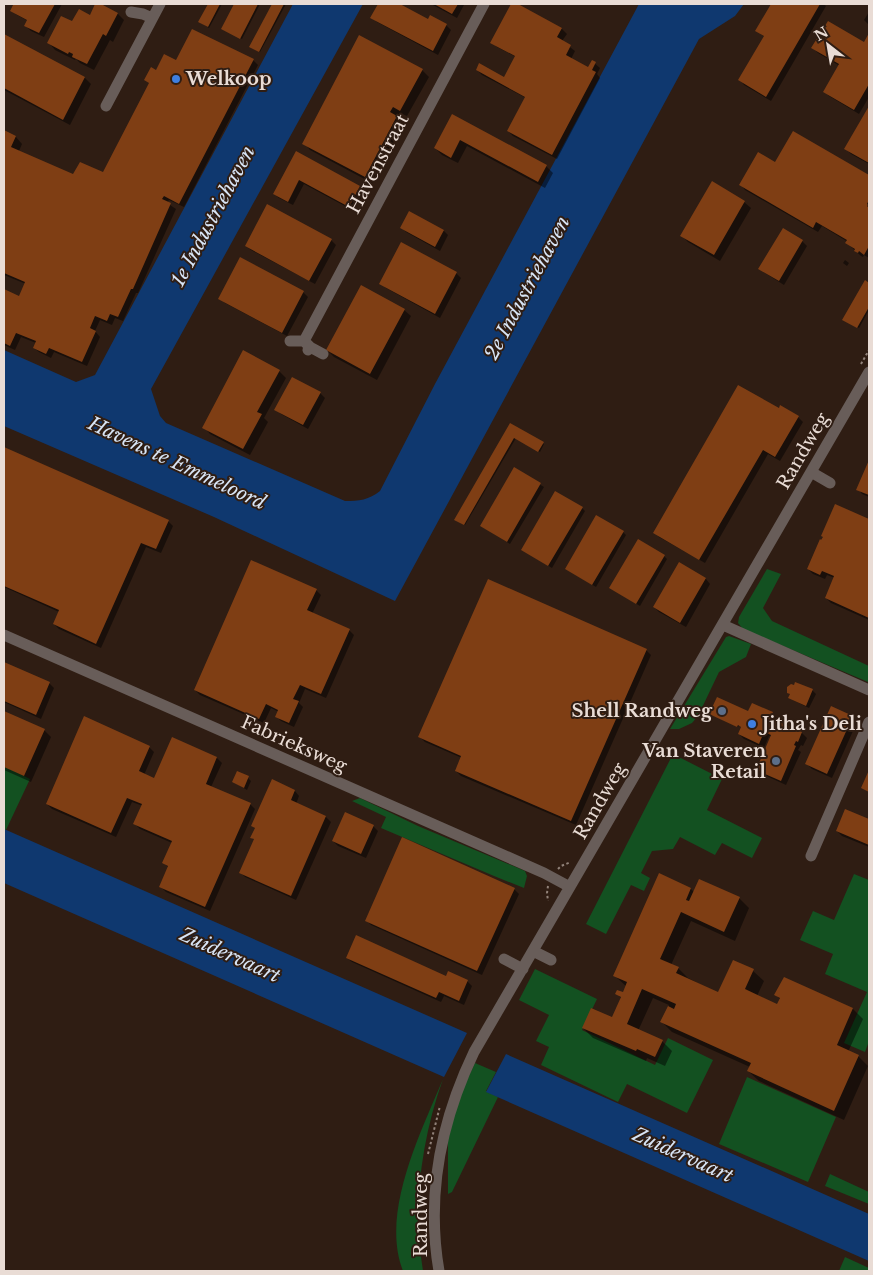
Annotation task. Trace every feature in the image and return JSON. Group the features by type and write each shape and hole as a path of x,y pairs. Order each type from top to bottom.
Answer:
{"street":[{"path":"106,106 142,12 160,4"},
{"name":"Havenstraat","path":"307,346 484,4"},
{"path":"290,341 307,346 323,354"},
{"name":"Randweg","path":"439,1271 435,1225 435,1186 438,1158 461,1080 478,1045 869,372"},
{"path":"811,472 830,483"},
{"path":"722,625 869,690"},
{"name":"Fabrieksweg","path":"4,635 173,704 570,887"},
{"path":"811,856 869,722"},
{"path":"533,951 551,960"},
{"path":"504,959 523,969"}],"path":[{"path":"866,356 869,350"},
{"path":"555,874 561,866 572,862"},
{"path":"547,906 549,882"}],"green space":[{"path":"767,569 781,574 763,608 772,621 869,666 868,682 743,629 738,623 739,617"},
{"path":"729,636 751,644 746,657 719,672 698,716 692,723 679,729 670,729 726,637"},
{"path":"673,754 722,779 707,810 762,838 752,858 722,843 715,855 680,837 673,849 652,851 641,873 650,878 644,891 631,885 606,934 586,924"},
{"path":"4,766 30,779 6,830 4,829"},
{"path":"360,798 418,826 525,871 527,876 524,888 381,828 386,817 352,801"},
{"path":"854,874 869,880 869,1041 865,1052 844,1043 867,992 825,974 833,954 800,940 813,911 834,920"},
{"path":"535,969 597,999 582,1030 655,1065 668,1038 713,1060 687,1113 627,1084 618,1102 541,1065 549,1047 536,1041 549,1015 519,1000"},
{"path":"475,1063 496,1072 486,1091 498,1097 452,1192 448,1194 448,1139 459,1097"},
{"path":"747,1077 836,1117 808,1182 719,1144"},
{"path":"443,1079 427,1134 419,1191 418,1229 423,1271 403,1271 397,1248 396,1224 400,1199 406,1173 424,1123"},
{"path":"830,1174 869,1192 869,1204 825,1186"},
{"path":"845,1257 869,1268 869,1271 839,1271"}],"water":[{"path":"293,4 363,4 151,389 160,416 166,423 345,501 355,501 372,496 380,491 435,384 639,4 744,4 735,16 699,39 395,601 214,517 4,426 4,350 76,382 95,375"},
{"name":"Zuidervaart","path":"4,829 467,1033 444,1077 4,883"},
{"name":"Zuidervaart","path":"506,1054 869,1214 869,1261 486,1092"}],"building":[{"path":"11,4 55,4 39,33 24,26 27,20 10,11 13,5"},
{"path":"95,4 101,4 118,13 106,36 103,34 87,64 72,57 73,54 69,52 68,54 47,43 61,16 72,21 79,9 90,15"},
{"path":"208,4 220,4 208,27 198,22"},
{"path":"234,4 258,4 240,39 221,29"},
{"path":"272,4 284,4 259,52 249,47"},
{"path":"378,4 400,4 428,19 430,15 447,24 433,51 370,18"},
{"path":"434,4 458,4 452,14"},
{"path":"511,4 518,4 562,28 557,37 571,45 566,55 588,67 592,60 596,62 592,70 596,72 552,155 507,131 525,97 476,70 479,63 504,77 515,56 490,43"},
{"path":"771,4 820,4 766,97 738,80 764,36 755,31"},
{"path":"828,21 864,42 869,33 869,84 854,110 823,92 839,64 811,48"},
{"path":"192,29 254,59 179,204 164,196 162,199 171,203 133,289 131,289 118,317 110,314 107,321 95,316 90,328 96,331 82,362 49,348 46,354 33,348 36,341 16,333 10,346 4,343 4,289 19,296 25,282 4,273 4,130 16,136 11,147 73,174 80,162 103,172 149,83 144,80 151,67 156,70 164,54 176,60"},
{"path":"4,34 85,77 63,120 4,88"},
{"path":"359,35 423,69 400,111 393,107 390,112 397,116 365,177 302,144"},
{"path":"869,106 869,163 844,149"},
{"path":"452,114 547,165 538,182 460,140 451,158 434,148"},
{"path":"793,131 869,175 869,200 867,206 869,208 869,246 864,255 859,251 858,253 854,251 855,249 845,243 847,240 816,222 813,228 739,185 758,152 775,162"},
{"path":"296,151 360,186 349,207 299,180 288,202 273,194"},
{"path":"712,181 745,201 714,255 680,236"},
{"path":"267,204 332,239 309,281 245,246"},
{"path":"409,211 444,230 435,247 400,228"},
{"path":"783,228 803,240 779,281 758,269"},
{"path":"401,242 457,272 435,314 379,284"},
{"path":"240,257 304,291 282,333 218,299"},
{"path":"865,280 869,283 869,307 857,328 842,320"},
{"path":"361,285 405,309 370,374 326,350"},
{"path":"243,350 280,370 257,412 262,414 243,449 202,428"},
{"path":"292,377 321,392 303,425 274,410"},
{"path":"738,385 779,408 780,405 799,416 775,457 763,450 699,560 653,533"},
{"path":"510,423 544,442 538,452 514,438 464,525 454,520"},
{"path":"4,447 169,520 156,549 141,543 96,644 53,624 59,610 4,586"},
{"path":"869,460 869,495 856,490"},
{"path":"514,467 541,483 507,542 480,526"},
{"path":"555,491 583,507 548,566 521,550"},
{"path":"835,504 869,519 869,618 825,598 834,576 822,571 820,575 807,569 820,539 823,537 821,536"},
{"path":"596,515 624,531 592,585 565,569"},
{"path":"638,539 665,555 636,604 609,588"},
{"path":"251,560 317,589 307,610 350,629 321,694 300,685 293,699 299,701 289,723 275,717 278,710 266,704 259,719 194,690"},
{"path":"679,562 706,578 680,623 653,607"},
{"path":"488,579 647,649 571,821 455,771 461,756 418,737"},
{"path":"4,662 50,682 36,715 4,701"},
{"path":"795,682 813,689 806,706 788,698 790,694 787,693 787,687 791,684 794,685"},
{"path":"717,697 748,711 752,703 773,712 770,718 802,732 798,742 796,741 794,745 796,746 781,781 756,770 771,735 764,732 759,744 738,734 741,727 738,725 737,727 709,714"},
{"path":"831,706 853,716 827,774 805,764"},
{"path":"4,711 45,729 24,776 4,767"},
{"path":"84,716 150,746 139,771 154,778 172,737 217,757 206,784 251,803 205,907 159,887 168,866 162,863 172,841 133,824 142,804 127,798 111,833 46,804"},
{"path":"869,770 869,792 861,788"},
{"path":"237,771 249,776 244,788 232,782"},
{"path":"272,779 295,790 291,800 326,816 291,896 239,873 254,839 250,838 255,828 251,826"},
{"path":"845,809 869,819 869,845 836,831"},
{"path":"345,812 374,825 361,854 332,841"},
{"path":"402,837 515,888 477,971 365,921"},
{"path":"659,873 691,888 686,900 689,901 699,879 740,897 724,932 681,912 660,959 679,967 676,973 718,992 733,960 754,969 745,989 777,1004 780,998 774,995 784,977 853,1008 837,1045 859,1055 834,1111 747,1071 751,1063 660,1022 668,1006 674,1009 676,1004 642,989 627,1024 663,1040 655,1057 582,1028 591,1008 612,1017 621,997 615,994 617,990 623,992 627,982 613,976"},
{"path":"356,935 446,976 448,971 468,980 459,1001 439,992 436,998 346,958"}],"place":[{"name":"Welkoop","path":"176,79"},
{"name":"Shell Randweg","path":"722,711"},
{"name":"Jitha's Deli","path":"752,724"},
{"name":"Van Staveren Retail","path":"776,761"}],"water label":[{"name":"1e Industriehaven","path":"213,216"},
{"name":"2e Industriehaven","path":"527,288"},
{"name":"Havens te Emmeloord","path":"177,463"}]}
